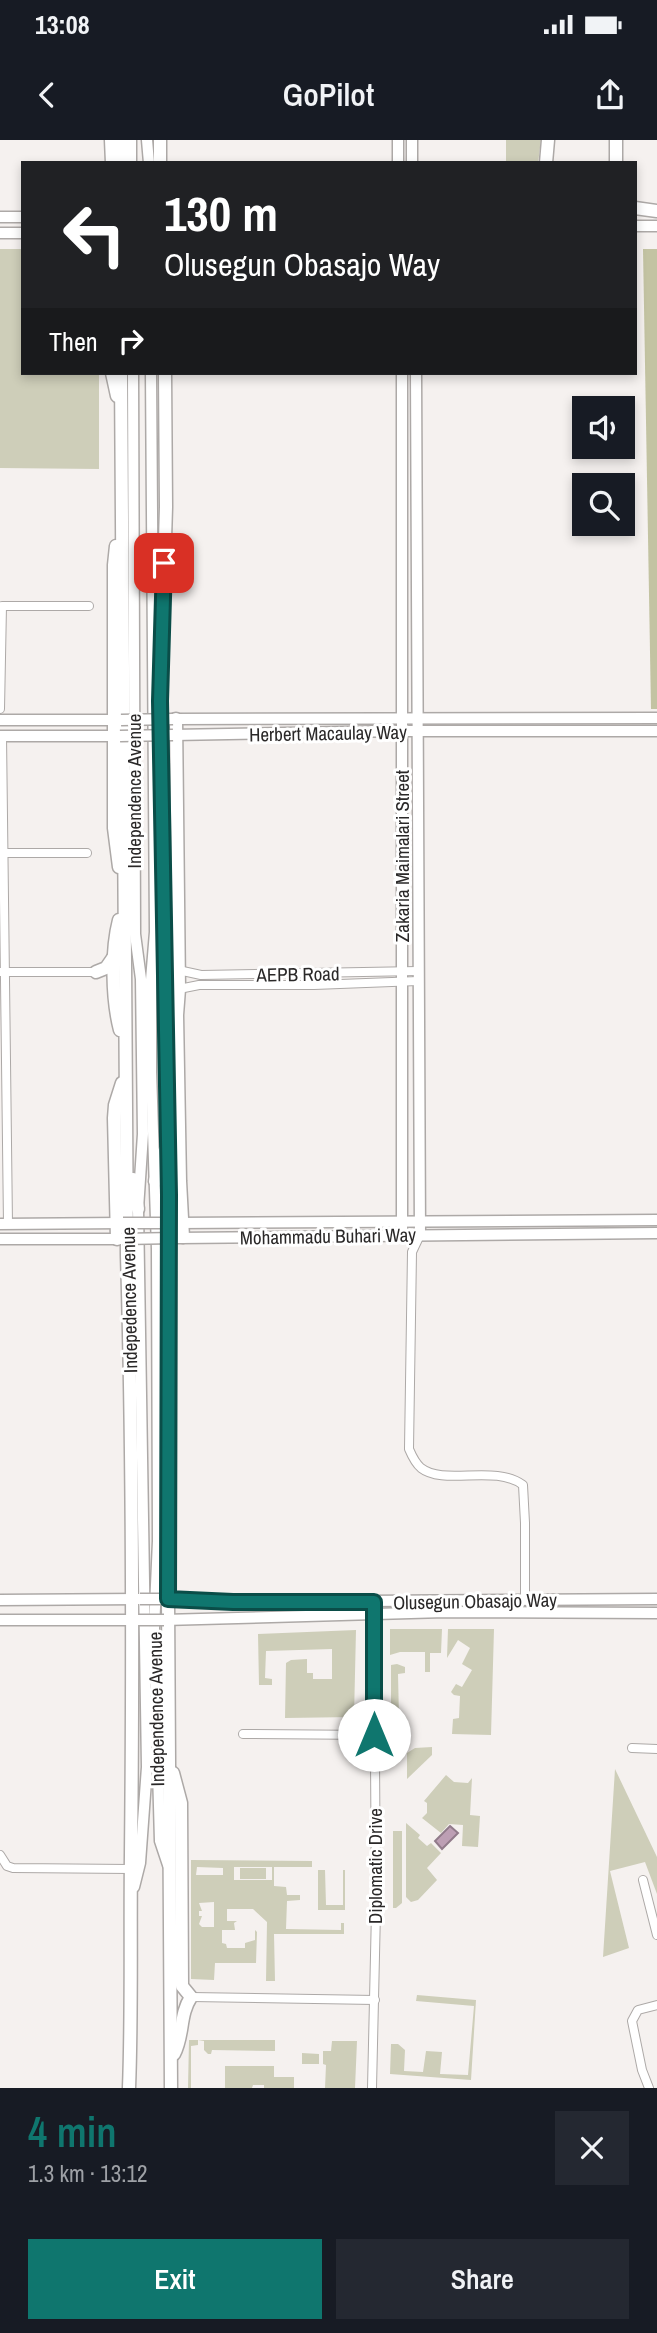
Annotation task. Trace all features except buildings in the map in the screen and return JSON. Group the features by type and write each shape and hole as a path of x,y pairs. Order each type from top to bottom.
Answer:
{"main road":[{"path":"111,140 112,161"},
{"path":"121,140 121,161"},
{"path":"131,140 131,161"},
{"path":"147,140 149,161"},
{"path":"160,140 160,161"},
{"path":"398,140 398,161"},
{"path":"412,140 412,161"},
{"path":"547,161 548,140"},
{"path":"616,140 616,161"},
{"path":"637,211 657,212"},
{"path":"0,217 21,217"},
{"path":"637,226 657,226"},
{"path":"0,233 21,233"},
{"name":"Independence Avenue","path":"122,375 121,409 127,506 126,1141 142,1380 141,1470 147,1768 140,1863 132,1896"},
{"name":"Independence Avenue","path":"122,375 135,920 141,979 142,1122 132,1208"},
{"name":"Independence Avenue","path":"151,375 155,932 151,980 151,1072 155,1181 158,1541 154,1654 160,1841 170,1867"},
{"name":"Zakaria Maimalari Street","path":"402,375 402,1235"},
{"name":"Zakaria Maimalari Street","path":"415,375 420,1235"},
{"name":"Independence Avenue","path":"165,379 166,508 160,701 168,1138 167,1619 172,2088"},
{"path":"403,474 417,473"},
{"path":"125,889 115,838 118,720 114,565 127,506"},
{"name":"Herbert Macaulay Way","path":"0,720 657,718"},
{"path":"175,719 179,1237"},
{"name":"Herbert Macaulay Way","path":"1,736 657,731"},
{"path":"125,903 118,923 115,955 116,1009 125,1051"},
{"path":"96,972 106,968 115,955"},
{"path":"96,972 109,978 115,988"},
{"path":"119,1239 115,1105 125,1076"},
{"path":"155,1181 168,1138"},
{"name":"Indepedence Avenue","path":"131,1394 132,1208"},
{"name":"Mohammadu Buhari Way","path":"4,1224 657,1220"},
{"name":"Mohammadu Buhari Way","path":"0,1239 657,1233"},
{"name":"Independence Avenue","path":"129,2088 136,1620 131,1394"},
{"name":"Olusegun Obasajo Way","path":"0,1600 167,1599 374,1608 474,1607 657,1613"},
{"name":"Olusegun Obasajo Way","path":"474,1607 525,1600 657,1599"},
{"path":"233,1602 233,1618"},
{"name":"Olusegun Obasajo Way","path":"0,1620 233,1618 374,1608"},
{"path":"169,1763 181,1803 182,1986 191,1997 183,2012 181,2041 172,2057"}],"street":[{"path":"0,709 2,606 89,606"},
{"path":"1,736 4,853 4,1224"},
{"path":"4,853 87,853"},
{"name":"AEPB Road","path":"178,970 201,975 402,977"},
{"path":"3,972 96,972"},
{"name":"AEPB Road","path":"178,989 199,985 314,985 418,976"},
{"path":"402,1235 412,1252"},
{"name":"Zakaria Maimalari Street","path":"420,1235 412,1252 409,1449 418,1465 432,1474 495,1476 509,1478 523,1485 525,1600"},
{"name":"Diplomatic Drive","path":"372,2088 375,2000 374,1608"},
{"path":"243,1734 374,1735"},
{"path":"632,1748 657,1749"},
{"path":"0,1855 7,1866 13,1868 131,1869"},
{"path":"643,1880 657,1935"},
{"path":"191,1997 375,2000"},
{"path":"649,2088 636,2047 632,2021 635,2013 657,2005"}],"green space":[{"path":"506,140 541,140 538,161 506,161"},
{"path":"0,249 21,249 21,375 99,375 99,469 0,468"},
{"path":"643,249 657,249 657,709 651,709"},
{"path":"390,1629 442,1629 441,1653 430,1653 430,1672 425,1672 425,1652 400,1652 390,1655"},
{"path":"448,1629 494,1629 491,1735 452,1734 453,1719 459,1718 460,1696 451,1692 456,1684 462,1687 472,1670 462,1664 470,1648 458,1640 447,1658"},
{"path":"356,1630 354,1717 285,1718 286,1663 307,1659 307,1673 313,1673 313,1679 332,1679 332,1649 266,1651 265,1678 272,1679 272,1685 259,1685 258,1634"},
{"path":"391,1665 405,1667 405,1673 398,1674 399,1717 405,1718 405,1722 394,1722 394,1718 391,1718"},
{"path":"432,1747 432,1755 407,1779 407,1753 415,1748"},
{"path":"615,1769 657,1857 657,1894 645,1862 610,1871 629,1948 603,1957"},
{"path":"446,1775 454,1782 468,1783 472,1778 470,1815 480,1816 478,1847 462,1846 463,1825 449,1824 441,1833 422,1818 427,1813 427,1803 424,1801"},
{"path":"406,1823 420,1835 418,1838 427,1846 431,1843 441,1853 427,1868 437,1880 418,1900 411,1902 406,1897"},
{"path":"393,1831 402,1831 402,1903 396,1908 393,1908"},
{"path":"191,1860 312,1861 312,1867 274,1867 274,1886 286,1887 287,1895 300,1895 300,1900 287,1901 286,1929 341,1930 341,1923 344,1923 344,1934 274,1934 275,1981 266,1981 267,1922 253,1909 227,1909 227,1921 237,1921 234,1923 235,1930 222,1930 222,1943 226,1944 227,1948 245,1948 245,1943 255,1940 255,1930 256,1963 215,1963 214,1980 191,1979","holes":["197,1867 223,1868 223,1875 196,1875","234,1867 272,1867 272,1880 234,1880","214,1902 214,1927 202,1927 199,1924 202,1916 199,1916 199,1911 202,1911 199,1903"]},
{"path":"240,1868 266,1868 266,1879 240,1879"},
{"path":"318,1870 325,1870 326,1905 343,1905 345,1870 345,1910 318,1910"},
{"path":"417,1995 476,2000 471,2080 390,2074 391,2044 398,2044 405,2050 404,2071 423,2072 426,2051 442,2052 440,2074 468,2075 474,2006 416,2001"},
{"path":"189,2040 198,2040 198,2045 191,2046 191,2088 188,2088"},
{"path":"198,2040 275,2040 275,2051 212,2050 211,2054 208,2054 204,2050 204,2041"},
{"path":"332,2041 357,2041 355,2088 325,2088 326,2065 323,2064 323,2051 331,2051"},
{"path":"302,2053 319,2054 319,2064 302,2064"},
{"path":"225,2066 274,2066 274,2077 294,2077 294,2088 264,2088 264,2085 253,2085 252,2088 225,2088"}],"shaded area":[{"path":"450,1826 458,1833 442,1849 435,1841"}],"route":[{"path":"164,563 160,701 169,1195 168,1599 374,1602 374,1735"}]}
